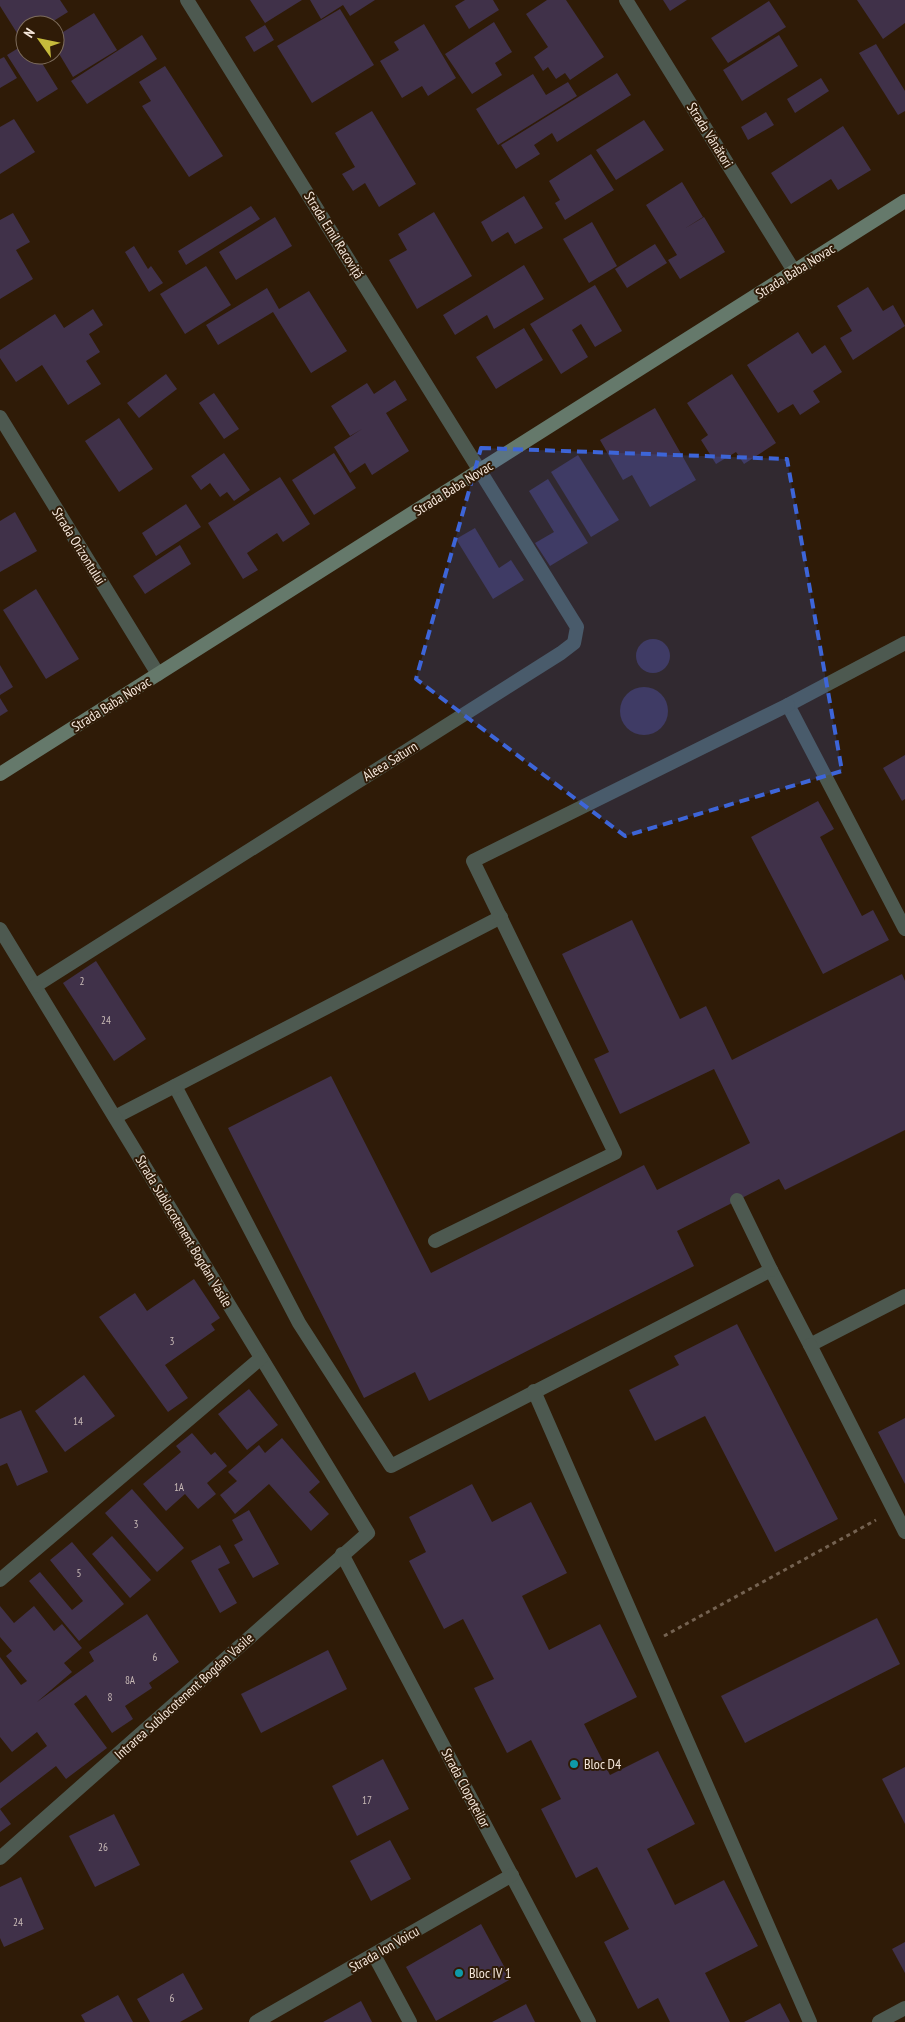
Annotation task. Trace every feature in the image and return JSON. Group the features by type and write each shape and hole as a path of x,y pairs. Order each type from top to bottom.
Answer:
{"main road":[{"name":"Strada Baba Novac","path":"0,774 905,201"}],"street":[{"name":"Strada Emil Racoviță","path":"187,0 480,471"},
{"name":"Strada Vânători","path":"626,0 794,271"},
{"name":"Strada Orizontului","path":"0,417 158,674"},
{"name":"Aleea Saturn","path":"35,986 574,643 577,627 480,471"},
{"path":"435,1241 615,1153 473,861 788,705 905,643"},
{"path":"788,705 905,929"},
{"path":"115,1118 501,918"},
{"name":"Strada Sublocotenent Bogdan Vasile","path":"0,929 368,1533"},
{"path":"175,1086 299,1323 391,1466 772,1270"},
{"path":"737,1200 905,1532"},
{"path":"810,1345 905,1296"},
{"path":"0,1580 261,1358"},
{"path":"534,1391 810,2022"},
{"name":"Intrarea Sublocotenent Bogdan Vasile","path":"0,1858 368,1533"},
{"name":"Strada Clopoțeilor","path":"342,1554 589,2022"},
{"name":"Strada Ion Voicu","path":"256,2022 512,1875"},
{"path":"374,1955 410,2022"},
{"path":"880,2022 905,2008"}],"path":[{"path":"645,1646 894,1510"}],"highlighted area":[{"path":"481,448 787,459 842,771 625,836 416,679"}],"building":[{"path":"0,0 60,0 68,12 63,15 15,15 15,30 0,6"},
{"path":"250,0 302,0 265,23"},
{"path":"310,0 375,0 350,16 343,5 321,19"},
{"path":"465,0 493,0 499,10 469,29 455,6"},
{"path":"547,0 566,0 604,57 570,80 565,73 556,79 548,67 543,71 534,57 548,47 526,14"},
{"path":"663,0 687,0 670,11"},
{"path":"857,0 905,0 905,23 883,39"},
{"path":"769,1 786,27 728,63 711,38"},
{"path":"340,9 374,65 312,103 277,46"},
{"path":"94,13 117,50 73,77 65,64 65,31"},
{"path":"494,22 512,52 495,63 502,75 472,94 445,54"},
{"path":"424,24 456,78 428,96 422,86 402,98 380,61 399,50 394,42"},
{"path":"265,25 274,40 254,52 245,37"},
{"path":"142,35 157,59 87,104 71,81"},
{"path":"779,35 798,66 742,101 723,70"},
{"path":"876,44 905,91 905,111 898,115 859,53"},
{"path":"15,50 15,65 43,65 58,89 37,102 7,55"},
{"path":"4,57 17,78 0,88 0,59"},
{"path":"165,66 223,156 189,177 142,106 151,101 139,82"},
{"path":"617,73 631,95 557,142 552,133 534,145 540,154 516,169 501,145"},
{"path":"533,74 546,95 568,82 577,96 498,145 476,109"},
{"path":"821,78 829,91 795,113 787,99"},
{"path":"372,111 416,184 379,207 365,183 353,191 342,174 355,167 335,133"},
{"path":"766,112 774,125 748,140 741,127"},
{"path":"14,119 35,152 0,174 0,127"},
{"path":"644,120 664,150 616,180 596,150"},
{"path":"843,126 871,170 838,190 831,179 791,204 771,173"},
{"path":"591,154 614,190 565,220 555,203 560,200 549,181"},
{"path":"682,182 703,217 684,229 704,217 725,252 680,279 668,260 677,255 646,205"},
{"path":"524,196 543,228 515,244 508,232 492,242 481,222"},
{"path":"251,206 260,219 186,265 178,251"},
{"path":"434,212 472,276 417,309 389,260 407,250 398,234"},
{"path":"13,213 30,242 16,250 33,279 0,299 0,220"},
{"path":"275,217 292,246 236,280 219,252"},
{"path":"592,222 617,266 589,283 563,239"},
{"path":"655,244 667,263 627,288 615,269"},
{"path":"134,246 148,269 151,266 163,283 149,292 125,252"},
{"path":"524,265 544,299 494,329 487,315 455,335 443,315"},
{"path":"206,266 231,305 185,334 160,294"},
{"path":"595,285 622,331 595,347 581,324 572,330 588,357 561,374 530,324"},
{"path":"868,287 883,311 893,305 905,326 853,360 840,338 852,331 837,306"},
{"path":"267,288 279,309 309,291 347,351 311,373 273,312 218,345 206,325"},
{"path":"93,309 103,325 89,334 100,352 86,361 101,384 68,405 42,365 16,382 0,358 0,350 55,314 64,328"},
{"path":"524,328 543,360 496,389 476,357"},
{"path":"798,332 812,354 825,345 842,372 813,391 820,402 800,415 793,404 778,413 747,365"},
{"path":"166,374 177,389 139,418 127,403"},
{"path":"732,374 776,443 744,464 736,452 716,464 701,440 708,435 687,403"},
{"path":"395,380 407,400 386,413 409,451 372,475 365,463 350,473 334,447 362,429 350,436 331,406 367,383 374,394"},
{"path":"214,393 239,429 224,439 199,403"},
{"path":"655,408 696,480 650,507 632,475 623,480 600,440"},
{"path":"119,418 153,469 119,492 85,441"},
{"path":"224,453 250,490 234,501 227,492 220,497 210,483 201,490 191,476"},
{"path":"334,453 356,488 314,515 292,480"},
{"path":"578,455 619,520 591,537 551,472"},
{"path":"280,477 310,524 283,542 277,533 247,553 258,570 243,579 208,523"},
{"path":"548,479 588,543 550,566 535,543 554,532 529,491"},
{"path":"186,504 201,527 156,556 142,533"},
{"path":"15,512 37,551 0,572 0,521"},
{"path":"475,528 499,568 511,560 524,580 493,599 456,539"},
{"path":"180,545 191,564 145,594 133,576"},
{"path":"36,589 79,659 46,679 3,610"},
{"path":"653,639 665,644 670,656 665,668 653,673 641,668 636,656 641,644"},
{"path":"0,665 13,687 0,695"},
{"path":"639,687 649,687 658,691 664,697 667,702 667,720 658,731 649,735 639,735 630,731 624,725 620,716 620,706 624,697 630,691"},
{"path":"0,698 8,711 0,716"},
{"path":"905,755 905,799 902,801 883,768"},
{"path":"818,801 834,829 820,837 862,916 873,910 889,940 823,974 751,837"},
{"path":"632,920 680,1019 706,1006 732,1060 902,974 905,981 905,1130 785,1190 779,1179 677,1231 694,1266 429,1401 415,1372 364,1398 228,1128 331,1076 431,1273 644,1165 657,1190 750,1143 714,1069 620,1114 594,1059 609,1052 562,954"},
{"path":"96,961 146,1039 114,1061 63,983"},
{"path":"194,1279 220,1318 211,1324 215,1330 165,1365 188,1398 168,1412 99,1317 135,1293 147,1311"},
{"path":"737,1324 838,1519 775,1552 705,1416 655,1441 629,1390 679,1365 674,1356"},
{"path":"84,1375 115,1416 65,1452 35,1411"},
{"path":"249,1389 278,1425 247,1450 218,1414"},
{"path":"21,1410 48,1472 17,1486 7,1463 0,1466 0,1419"},
{"path":"905,1418 905,1484 878,1432"},
{"path":"192,1433 211,1455 215,1452 227,1466 207,1483 216,1494 198,1509 185,1494 166,1511 143,1484 181,1452 176,1446"},
{"path":"282,1438 320,1482 309,1492 329,1514 311,1531 269,1484 235,1514 220,1495 237,1481 228,1472 259,1445 265,1453"},
{"name":"Bloc D4","path":"472,1484 492,1522 531,1502 567,1573 522,1596 549,1650 600,1624 637,1697 584,1724 610,1775 658,1751 695,1824 647,1849 675,1905 724,1880 758,1946 705,1973 730,2022 670,2022 658,1998 638,2009 604,1942 629,1929 597,1867 576,1878 541,1809 561,1799 531,1740 507,1753 474,1688 494,1679 463,1619 444,1629 409,1561 426,1552 409,1517"},
{"path":"132,1489 184,1548 157,1572 105,1513"},
{"path":"249,1510 279,1564 253,1578 234,1545 243,1540 232,1520"},
{"path":"112,1536 151,1580 130,1598 92,1554"},
{"path":"72,1542 124,1604 79,1641 29,1581 40,1572 72,1610 83,1601 50,1560"},
{"path":"220,1545 230,1563 218,1569 237,1603 220,1613 191,1561"},
{"path":"0,1606 14,1623 34,1606 54,1631 62,1624 82,1648 64,1663 72,1672 37,1702 94,1661 89,1652 147,1614 179,1662 149,1683 152,1688 125,1706 133,1719 112,1733 86,1695 74,1704 107,1748 66,1779 56,1766 0,1809 0,1783 47,1746 37,1732 12,1752 0,1737 0,1657 21,1685 27,1681 6,1656 12,1651 0,1637"},
{"path":"877,1618 900,1664 745,1743 721,1696"},
{"path":"328,1650 347,1689 261,1733 241,1694"},
{"path":"383,1759 409,1809 357,1836 332,1786"},
{"path":"905,1767 905,1824 882,1779"},
{"path":"0,1809 11,1824 0,1832"},
{"path":"114,1814 140,1865 95,1887 69,1836"},
{"path":"390,1840 411,1879 371,1901 350,1861"},
{"path":"21,1877 44,1929 4,1947 0,1938 0,1887"},
{"name":"Bloc IV 1","path":"481,1924 511,1979 436,2021 406,1967"},
{"path":"905,1942 905,1973 892,1949"},
{"path":"183,1973 203,2009 180,2022 150,2022 137,1999"},
{"path":"118,1995 133,2022 85,2022 81,2015"},
{"path":"361,2001 372,2022 323,2022"},
{"path":"780,2003 790,2022 744,2022"},
{"path":"526,2004 535,2022 492,2022"}],"place":[{"name":"Bloc D4","path":"574,1764"},
{"name":"Bloc IV 1","path":"459,1973"}]}
